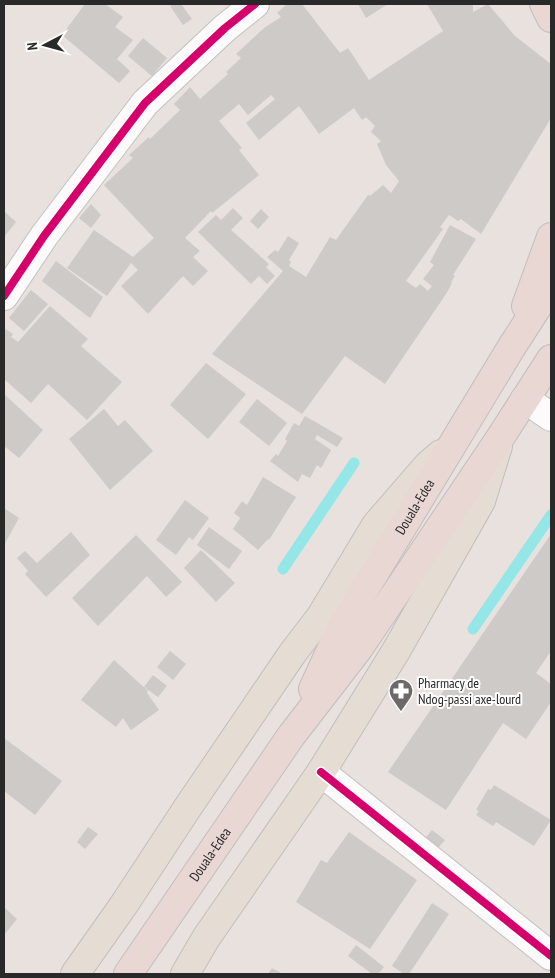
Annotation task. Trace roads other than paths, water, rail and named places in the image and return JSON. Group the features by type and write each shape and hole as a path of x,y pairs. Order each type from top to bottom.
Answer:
{"highway":[{"path":"544,4 551,18"},
{"path":"510,348 551,236"},
{"name":"Douala-Edea","path":"292,736 340,630 510,348 551,286"},
{"name":"Douala-Edea","path":"128,974 292,736 359,648 551,359"}],"main road":[{"path":"184,974 206,938 322,772 396,651 481,501 500,438"},
{"path":"75,974 128,899 292,654 321,616 376,525 428,465 453,443"}],"street":[{"path":"4,296 44,236 145,103 226,28 255,4"},
{"path":"526,399 551,416"},
{"path":"322,772 551,956"}],"waterway":[{"path":"283,569 354,463"},
{"path":"473,629 551,515"}],"place":[{"name":"Pharmacy de Ndog-passi axe-lourd","path":"401,712"}]}
